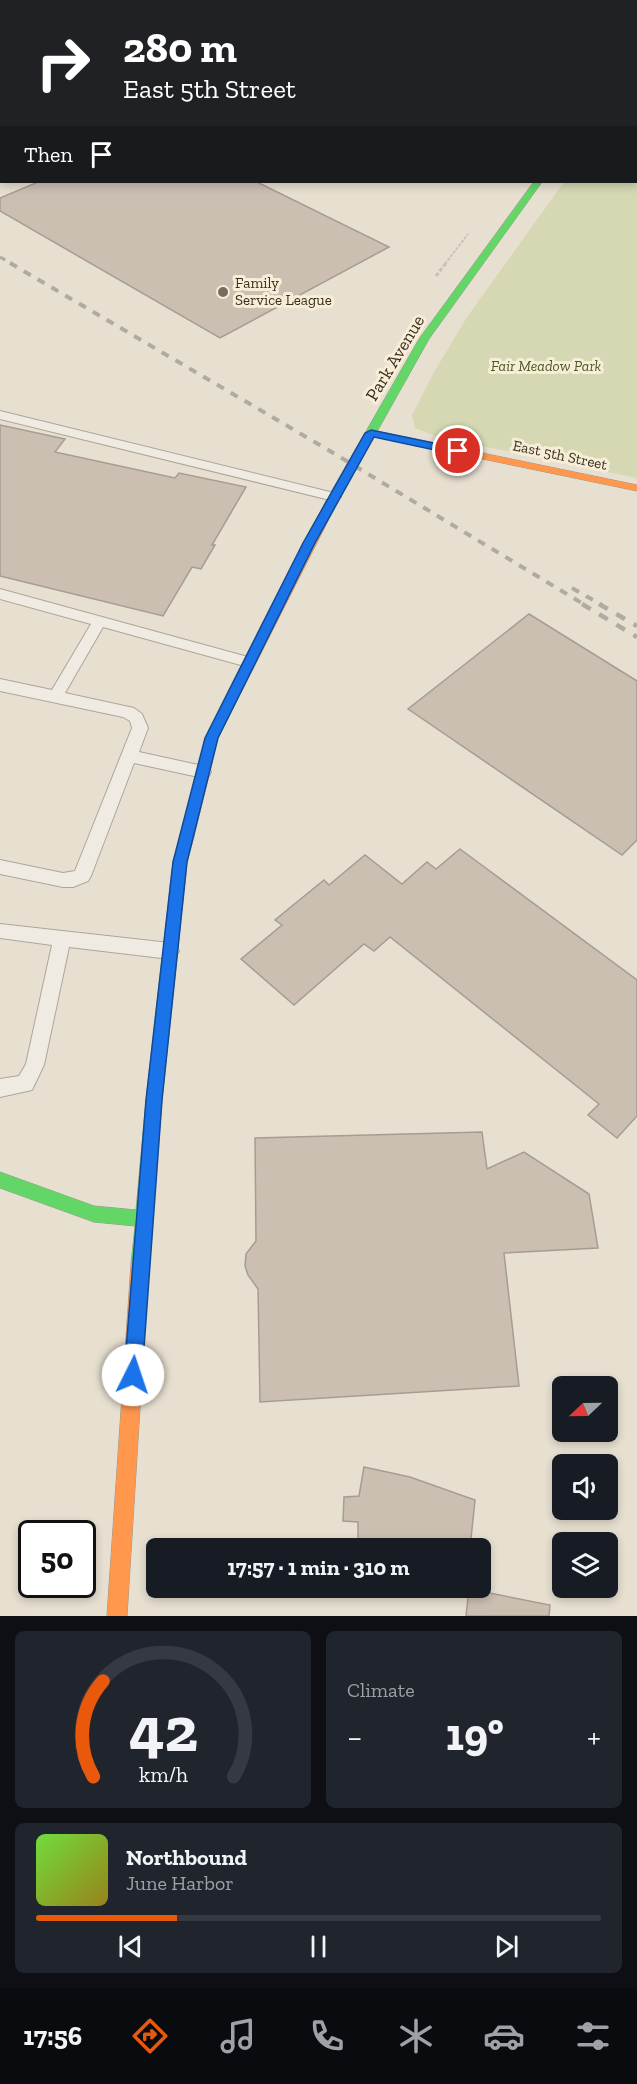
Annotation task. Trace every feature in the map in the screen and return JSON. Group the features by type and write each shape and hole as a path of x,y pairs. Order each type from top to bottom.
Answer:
{"main road":[{"name":"Park Avenue","path":"117,1616 143,1218 180,862 212,738 248,662 334,497 424,339 537,183"},
{"name":"East 5th Street","path":"371,433 637,488"},
{"path":"0,1180 94,1214 143,1218"}],"lane":[{"path":"0,416 334,497"},
{"path":"0,594 248,662"},
{"path":"56,696 99,622"},
{"path":"0,685 128,712 136,718 140,728 82,876 73,880 63,880 0,867"},
{"path":"129,756 203,772"},
{"path":"0,931 171,951"},
{"path":"0,1088 25,1084 35,1065 63,938"}],"path":[{"path":"436,276 468,234"}],"green space":[{"name":"Fair Meadow Park","path":"563,183 637,183 637,478 438,437 415,428 412,415 434,372 467,317"}],"building":[{"name":"Family Service League","path":"36,183 259,183 389,247 220,338 0,211 0,198"},
{"path":"0,425 65,439 55,452 175,478 179,473 246,487 212,545 215,545 201,569 192,567 163,616 0,576"},
{"path":"529,614 637,681 637,840 622,855 408,709"},
{"path":"460,849 637,980 637,1116 617,1138 588,1115 599,1104 390,937 374,951 364,944 294,1005 241,959 282,925 275,920 324,880 329,885 365,855 402,884 427,862 436,869"},
{"path":"482,1132 487,1169 524,1152 589,1194 598,1248 504,1253 519,1386 260,1402 258,1289 248,1275 245,1266 246,1254 256,1241 255,1138"},
{"path":"364,1467 410,1477 475,1500 471,1538 358,1538 358,1522 343,1521 344,1497 359,1496"},
{"path":"491,1593 550,1605 549,1616 466,1616 468,1598 491,1598"}],"railway":[{"path":"0,257 13,264"},
{"path":"10,263 330,451 585,605"},
{"path":"572,588 602,605"},
{"path":"582,604 637,637"},
{"path":"599,604 637,626"}],"traffic: fast":[{"path":"332,501 424,339 537,183"},
{"path":"140,1264 154,1100 180,862 187,836"},
{"path":"0,1180 94,1214 143,1219"}],"traffic: slow":[{"path":"371,433 637,488"},
{"path":"187,836 212,738 332,501"},
{"path":"117,1616 140,1264"}],"place":[{"name":"Family Service League","path":"223,292"}],"route":[{"path":"133,1375 143,1218 180,862 212,738 309,543 371,433 458,451"}]}
